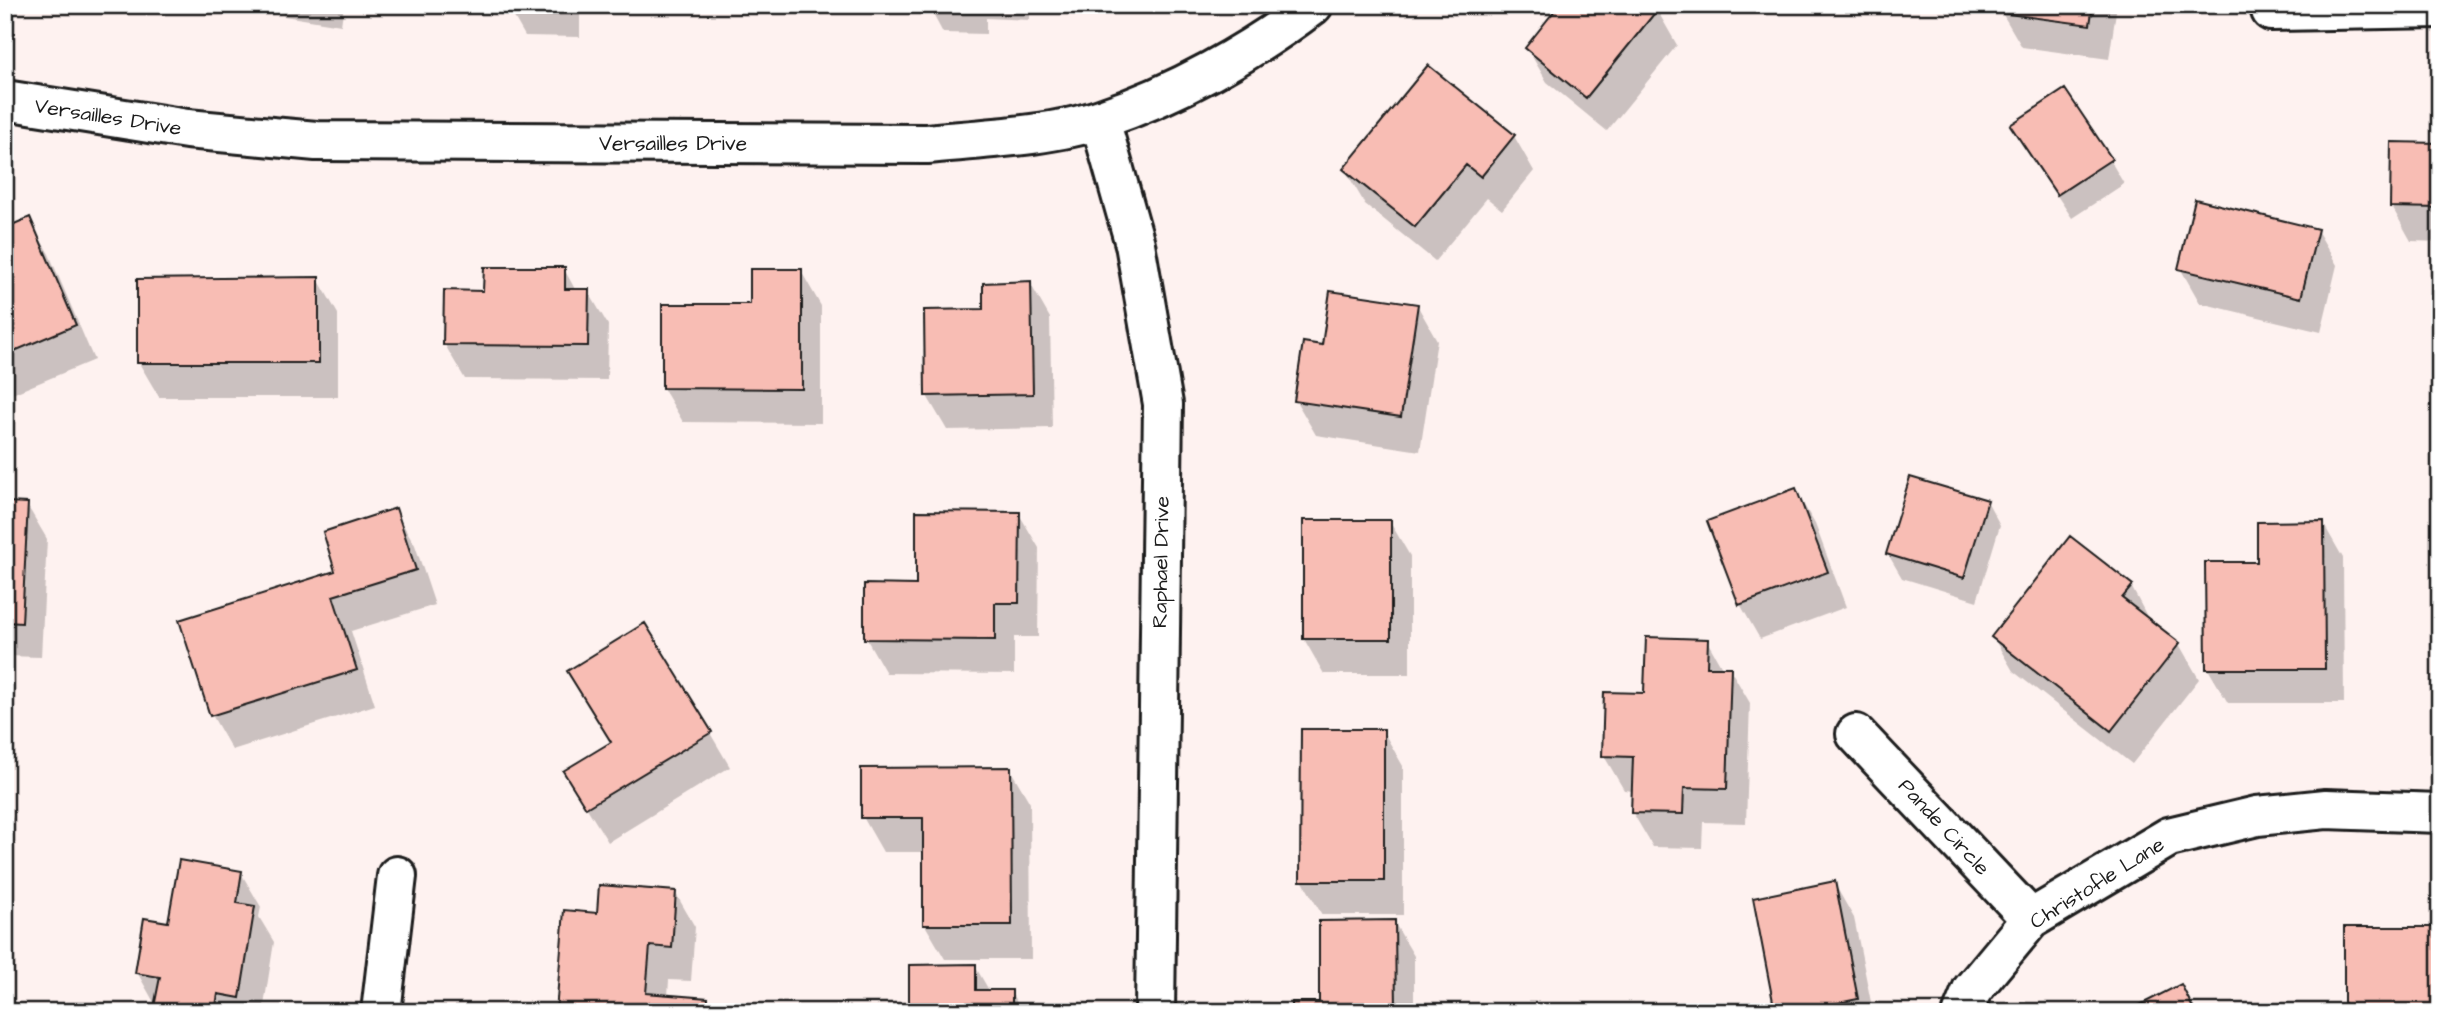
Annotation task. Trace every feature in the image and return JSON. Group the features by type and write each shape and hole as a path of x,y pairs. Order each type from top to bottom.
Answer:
{"street":[{"name":"Versailles Drive","path":"5,100 187,130 316,141 927,144 1016,136 1100,120 1186,83 1259,43 1313,5"},
{"path":"2271,11 2440,8"},
{"name":"Raphael Drive","path":"1100,120 1135,244 1163,404 1155,1012"},
{"name":"Pande Circle","path":"1856,734 2031,919"},
{"name":"Christofle Lane","path":"1963,1012 1972,990 2031,919 2169,837 2257,817 2326,809 2440,813"},
{"path":"381,1012 397,876"}],"building":[{"path":"1559,5 1654,5 1658,9 1586,98 1525,48"},
{"path":"2002,5 2093,5 2090,25 2000,13"},
{"path":"1428,65 1515,135 1481,177 1466,165 1415,227 1343,169"},
{"path":"2065,89 2112,159 2057,195 2010,125"},
{"path":"2391,142 2440,143 2440,208 2390,207"},
{"path":"2195,199 2318,229 2301,298 2178,269"},
{"path":"30,217 76,325 5,355 5,228"},
{"path":"484,267 565,267 565,289 589,289 588,346 443,345 444,290 483,291"},
{"path":"750,269 802,269 802,389 662,388 662,304 750,304"},
{"path":"319,277 319,363 137,363 137,279"},
{"path":"1031,281 1033,394 925,396 924,310 983,309 983,283"},
{"path":"1330,291 1418,304 1401,417 1294,401 1303,342 1322,345"},
{"path":"1910,477 1988,500 1964,578 1886,554"},
{"path":"1796,488 1828,572 1739,605 1707,521"},
{"path":"5,502 28,503 22,623 5,622"},
{"path":"396,508 416,570 333,596 357,670 210,716 179,620 335,571 323,532"},
{"path":"916,511 1020,512 1019,603 995,603 995,640 864,639 864,584 916,585"},
{"path":"1303,520 1391,520 1391,639 1303,639"},
{"path":"2324,521 2325,669 2206,669 2205,562 2257,562 2257,522"},
{"path":"2070,536 2133,585 2122,598 2180,643 2111,731 1991,637"},
{"path":"2440,568 2440,654 2438,654 2435,569"},
{"path":"645,623 712,732 586,808 563,771 611,742 567,671"},
{"path":"1646,637 1708,639 1707,667 1731,667 1727,789 1684,788 1683,814 1631,813 1633,757 1602,756 1604,692 1644,693"},
{"path":"1301,729 1384,729 1384,881 1300,881"},
{"path":"1011,767 1012,925 923,925 923,818 861,818 861,768"},
{"path":"179,860 242,871 237,903 255,906 240,998 218,994 215,1012 153,1012 160,977 135,973 144,918 168,922"},
{"path":"1835,881 1858,999 1793,1012 1775,1012 1753,898"},
{"path":"599,885 676,891 672,948 650,946 646,993 708,998 707,1012 556,1012 564,910 597,913"},
{"path":"1395,920 1396,1012 1292,1012 1292,1002 1319,1002 1319,921"},
{"path":"2344,927 2440,927 2440,1012 2344,1012"},
{"path":"976,964 976,990 1012,990 1012,1012 909,1012 909,965"},
{"path":"2181,984 2195,1012 2126,1012"}]}
